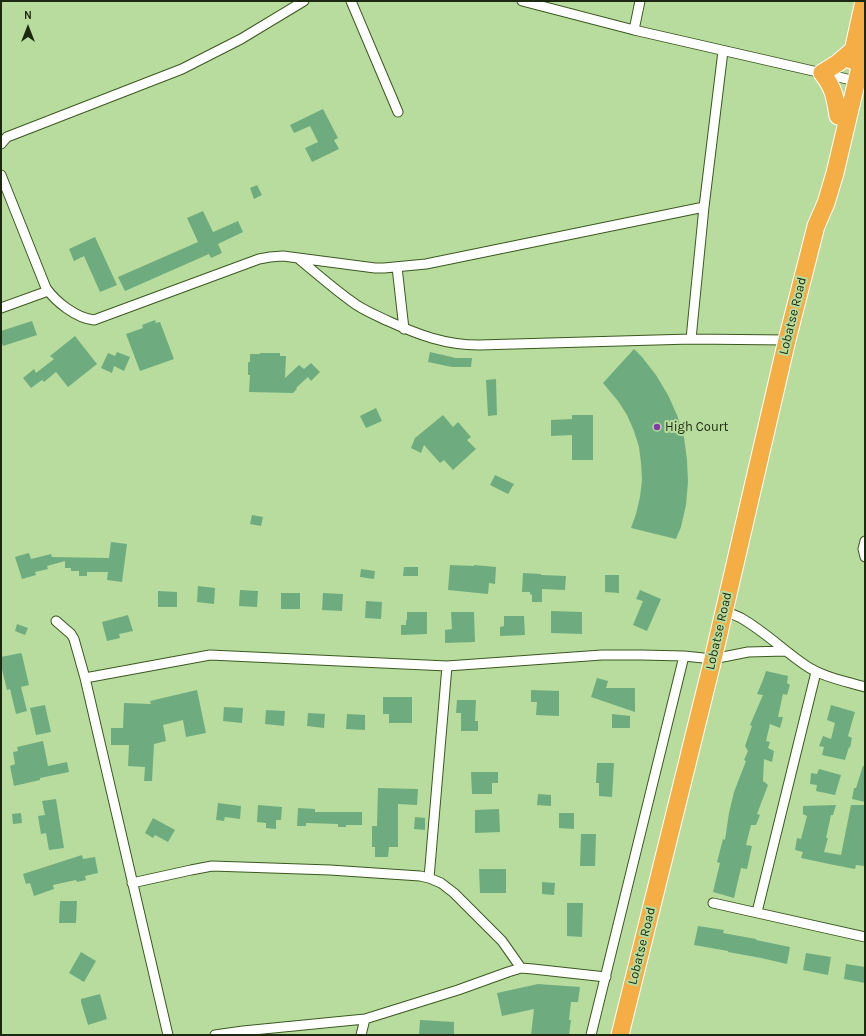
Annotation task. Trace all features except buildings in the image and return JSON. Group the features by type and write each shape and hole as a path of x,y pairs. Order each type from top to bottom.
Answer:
{"highway":[{"name":"Lobatse Road","path":"624,1034 787,340 816,226 826,203 832,181 859,48 864,1"},
{"path":"838,116 834,93 830,82 822,73 859,48"},
{"name":"Lobatse Road","path":"816,226 818,199 838,116 852,81"}],"street":[{"path":"1,144 7,137 182,69 241,39 304,1"},
{"path":"351,1 398,112"},
{"path":"522,1 634,30 852,81"},
{"path":"634,30 640,1"},
{"path":"691,339 704,207 723,51"},
{"path":"1,175 44,286 71,312 88,320 94,320 259,259 282,256 368,268 384,268 434,263 704,207"},
{"path":"297,258 352,302 404,329 436,340 472,345 691,339 787,340"},
{"path":"397,267 404,329"},
{"path":"1,308 48,291"},
{"path":"865,541 863,549 865,557"},
{"path":"724,611 739,617 758,628 785,651 805,666 816,672 865,686"},
{"path":"56,621 71,634 74,639 85,678 168,1035"},
{"path":"85,678 210,655 447,666 602,655 684,656 713,659 748,652 785,651"},
{"path":"591,1035 684,656"},
{"path":"429,878 447,666"},
{"path":"757,912 816,672"},
{"path":"132,883 212,866 330,870 420,876 442,883 454,893 502,941 521,968"},
{"path":"713,903 865,937"},
{"path":"215,1035 365,1019 458,990 521,968 606,977"},
{"path":"361,1035 365,1019"}],"place":[{"name":"High Court","path":"657,427"}]}
